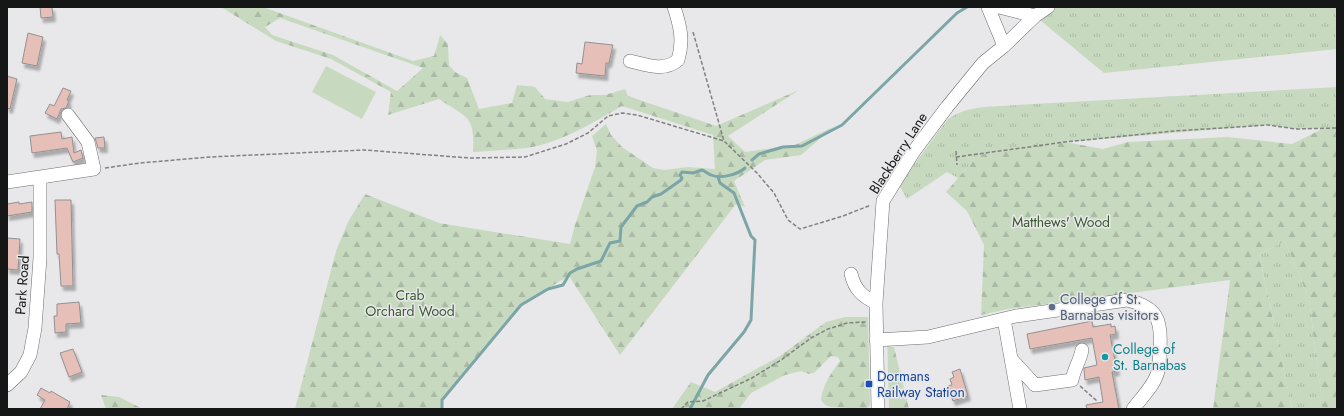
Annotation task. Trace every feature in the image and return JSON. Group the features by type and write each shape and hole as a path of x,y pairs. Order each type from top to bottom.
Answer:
{"street":[{"path":"630,62 667,67 678,60 682,44 680,23 674,7"},
{"path":"988,7 1004,46"},
{"path":"999,7 1035,16"},
{"name":"Blackberry Lane","path":"878,409 876,303 883,200 914,151 946,107 983,63 1004,46 1035,16 1048,7"},
{"path":"7,182 94,169 88,142 68,115"},
{"name":"Park Road","path":"7,385 21,372 30,355 35,328 40,258 40,178"},
{"path":"851,274 854,284 861,295 876,303"},
{"path":"876,340 928,337 1004,319 1127,300 1140,304 1154,313 1159,321 1161,337 1158,371 1154,380 1133,409"},
{"path":"1004,319 1013,361 1020,409"},
{"path":"1013,361 1035,385 1072,380 1074,372 1080,362 1082,350"}],"path":[{"path":"692,30 724,141"},
{"path":"94,169 140,163 202,158 364,150 470,158 525,157 566,144 588,133 608,116 622,114 637,115 724,141 757,173 774,193 788,220 800,229 843,216 883,200"},
{"path":"956,158 1065,142 1174,131 1268,125 1296,129 1337,128"},
{"path":"956,152 957,165"},
{"path":"681,409 688,402 695,402 716,396 752,378 781,360 811,338 828,329 847,323 876,321"},
{"path":"1072,380 1097,401"}],"green space":[{"name":"Crab Orchard Wood","path":"221,7 263,7 413,61 434,56 440,35 448,44 449,65 455,72 467,78 479,109 512,103 517,85 535,87 545,99 568,102 590,95 605,95 625,89 628,96 716,126 799,90 728,136 745,152 795,145 835,126 801,155 765,160 734,181 745,207 736,204 620,355 569,276 521,304 441,399 441,409 295,409 336,251 348,222 365,194 439,223 570,244 595,167 597,151 592,136 606,124 611,135 622,147 653,168 664,170 688,167 715,169 713,135 622,106 576,132 552,142 526,148 473,152 471,124 463,114 439,99 388,115 391,92 331,59 276,41","holes":["280,18 423,68 397,91 333,55 272,35 265,27"]},
{"path":"1048,7 1337,7 1337,49 1104,73 1035,16"},
{"path":"326,66 376,92 362,119 312,92"},
{"path":"1337,87 1337,128 1296,129 1268,125 1065,142 978,155 958,178 947,172 907,199 899,185 947,120 959,113 972,109 992,106"},
{"name":"Matthews' Wood","path":"1324,128 1337,128 1337,409 1324,409 1309,299 1285,241 1259,254 1292,409 1213,409 1230,280 1008,309 981,315 984,245 967,211 946,192 978,155 1065,142 1103,149 1128,142 1227,137 1292,144"},
{"path":"1285,241 1309,299 1322,401 1337,409 1292,409 1259,254"},
{"path":"845,317 868,317 870,405 866,409 831,407 825,405 821,400 826,384 840,361 838,357 831,356 814,373 809,374 801,371 785,375 751,393 739,409 672,409 691,382 715,392 780,356 826,322"},
{"path":"887,333 891,347 894,347 909,409 889,409"},
{"path":"101,395 119,397 143,409 106,409"}],"building":[{"path":"40,7 52,7 53,17 41,18"},
{"path":"28,33 43,37 37,66 22,63"},
{"path":"585,42 613,45 609,63 606,63 605,76 576,73 577,63 582,64"},
{"path":"7,76 17,79 10,109 7,108"},
{"path":"63,88 71,91 67,100 69,101 66,108 61,109 57,119 45,113 50,104 54,106"},
{"path":"61,132 62,139 72,137 74,153 81,150 83,158 73,162 67,148 32,153 30,136"},
{"path":"104,137 105,148 98,148 95,138"},
{"path":"55,200 71,200 73,286 61,286 59,254 57,254"},
{"path":"19,202 19,204 32,202 32,212 7,216 7,204"},
{"path":"7,238 20,239 18,270 7,269"},
{"path":"79,302 81,323 66,324 66,332 55,333 54,316 57,316 57,304"},
{"name":"College of St. Barnabas","path":"1092,321 1093,327 1111,324 1111,327 1115,326 1116,334 1110,335 1117,371 1112,372 1119,409 1087,409 1086,405 1103,402 1099,377 1085,380 1084,368 1097,365 1092,338 1030,349 1027,334"},
{"path":"73,349 82,372 69,377 60,353"},
{"path":"960,369 968,396 953,401 948,386 952,385 950,379 954,377 952,372"},
{"path":"41,388 50,393 51,391 70,402 67,409 40,409 45,400 37,395"}],"waterway":[{"path":"752,160 759,154 783,147 802,146 842,125 957,13 967,7"},
{"path":"442,409 442,400 521,305 548,289 563,285 570,273 577,269 601,261 610,243 620,241 621,227 637,206 647,202 652,197 661,194 681,180 682,178 680,175 682,172 693,173 702,170 710,175 719,177 738,173 745,168"},
{"path":"690,409 708,375 744,332 751,320 755,240 751,236 734,193 720,183 718,177"}],"place":[{"name":"College of St. Barnabas visitors","path":"1052,307"},
{"name":"College of St. Barnabas","path":"1105,357"},
{"name":"Dormans Railway Station","path":"869,384"}]}
